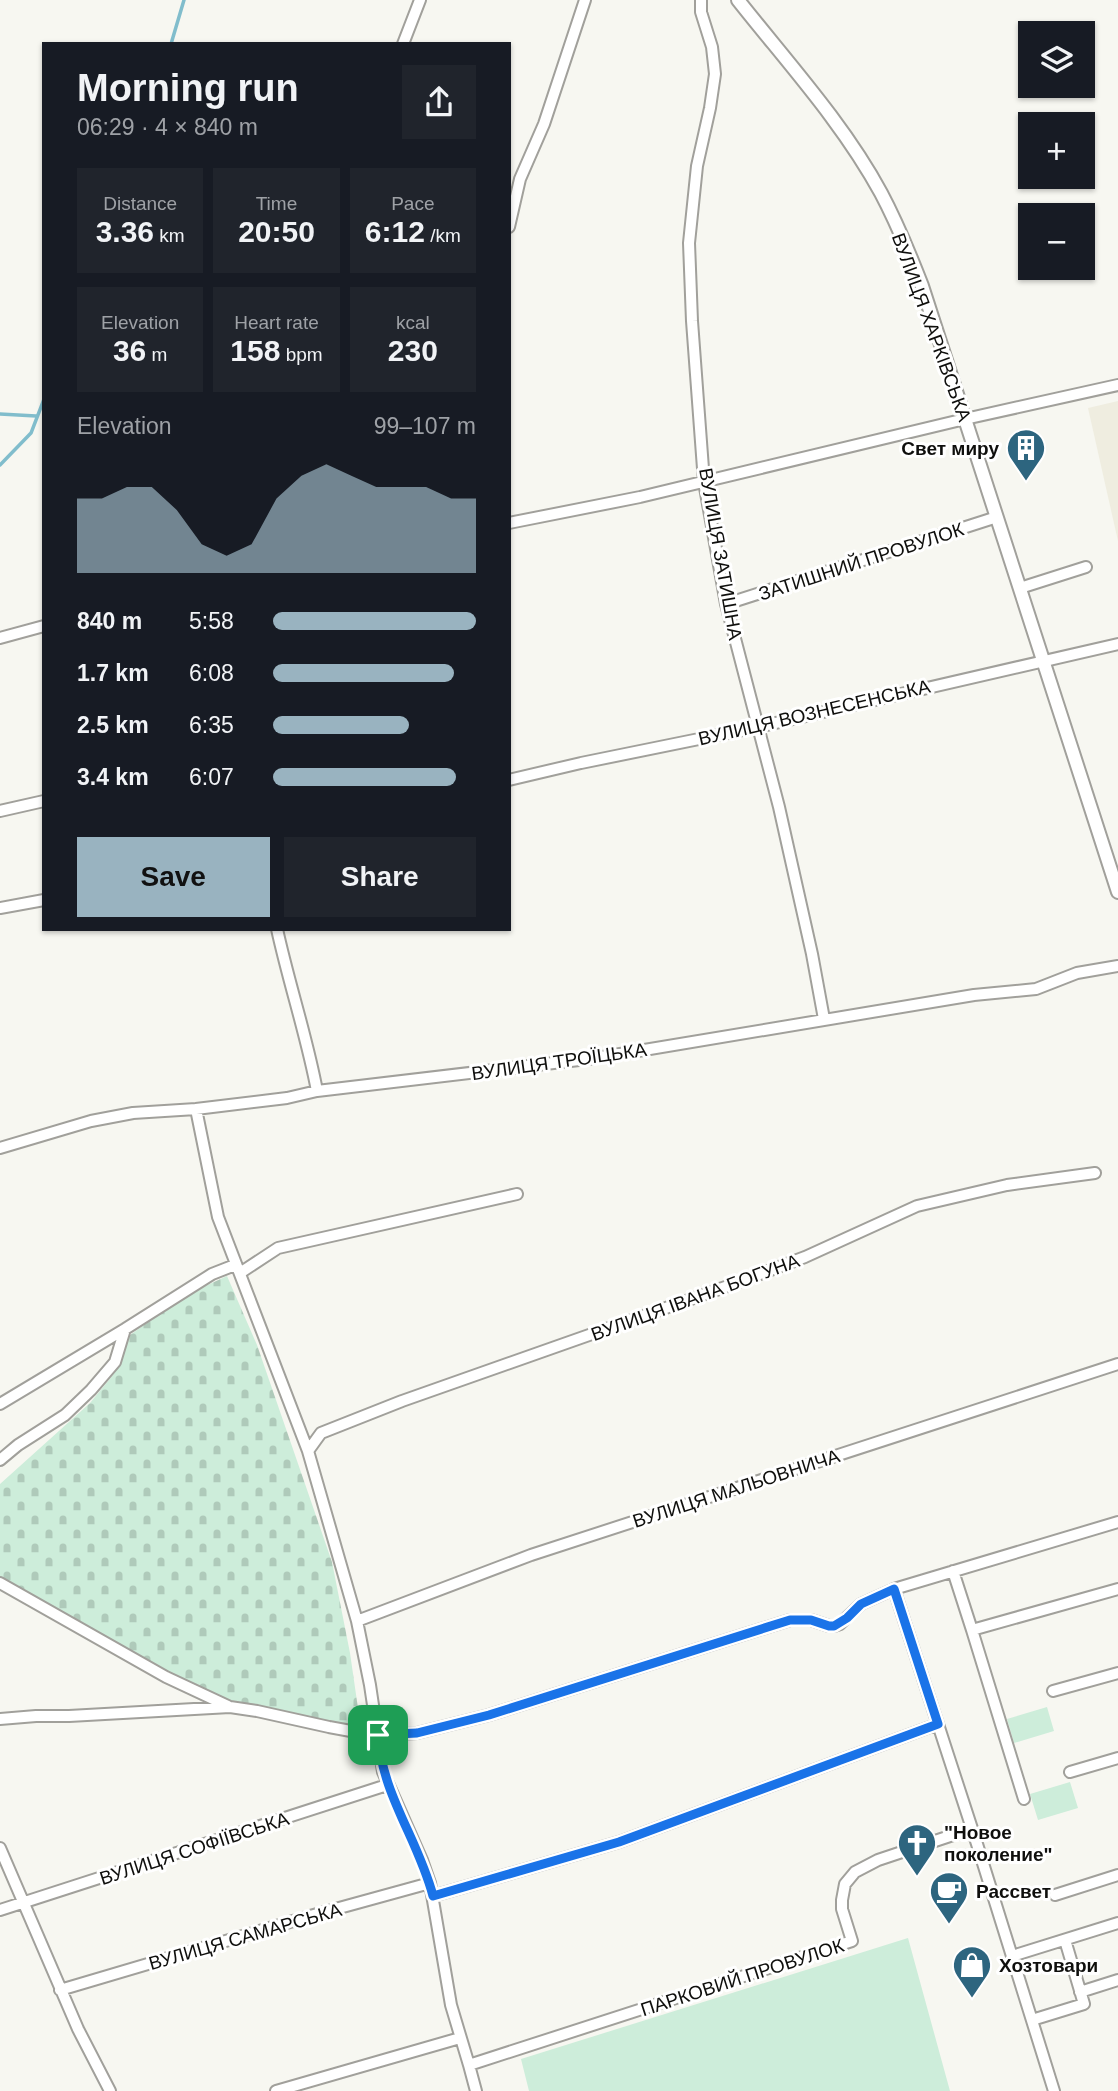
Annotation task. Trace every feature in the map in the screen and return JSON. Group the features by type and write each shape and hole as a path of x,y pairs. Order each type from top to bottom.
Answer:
{"street":[{"path":"404,42 419,0"},
{"path":"511,218 520,179 544,124 585,0"},
{"name":"ВУЛИЦЯ ЗАТИШНА","path":"701,0 701,12 712,47 715,74 697,166 689,243 691,309 704,482 726,604 779,807 824,1019"},
{"name":"ВУЛИЦЯ ХАРКІВСЬКА","path":"738,0 843,133 881,193 922,286 1118,892"},
{"path":"511,523 640,497 1118,385"},
{"name":"ЗАТИШНИЙ ПРОВУЛОК","path":"726,604 997,517"},
{"path":"1020,588 1086,567"},
{"path":"0,638 42,626"},
{"name":"ВУЛИЦЯ ВОЗНЕСЕНСЬКА","path":"511,780 758,727 1118,644"},
{"path":"0,811 42,801"},
{"path":"0,908 42,900"},
{"path":"277,931 317,1091"},
{"name":"ВУЛИЦЯ ТРОЇЦЬКА","path":"0,1148 91,1121 133,1113 196,1110 287,1098 317,1091 596,1058 974,995 1036,989 1077,974 1118,966"},
{"path":"196,1110 218,1217 308,1451 357,1621 370,1685 379,1755 387,1785 430,1883 451,2005 476,2091"},
{"name":"ВУЛИЦЯ ІВАНА БОГУНА","path":"308,1451 321,1433 402,1401 805,1257 917,1206 1007,1185 1094,1173"},
{"path":"0,1404 212,1274 238,1269 278,1248 517,1194"},
{"path":"0,1460 65,1415 91,1390 115,1362 125,1329"},
{"name":"ВУЛИЦЯ МАЛЬОВНИЧА","path":"357,1621 531,1555 1118,1364"},
{"path":"0,1719 230,1707 378,1735 417,1733 489,1715 790,1620 811,1620 834,1626 861,1604 894,1589 1118,1522"},
{"path":"953,1572 1024,1799"},
{"path":"0,1583 166,1677 230,1707"},
{"path":"894,1589 1054,2091"},
{"path":"972,1630 1118,1590"},
{"path":"1053,1691 1118,1672"},
{"path":"433,1896 619,1842 938,1724"},
{"path":"1070,1772 1118,1758"},
{"name":"ВУЛИЦЯ СОФІЇВСЬКА","path":"0,1910 387,1785"},
{"name":"ПАРКОВИЙ ПРОВУЛОК","path":"469,2065 852,1941 842,1909 842,1900 845,1884 855,1872 878,1860 971,1829"},
{"path":"0,1848 60,1990 110,2091"},
{"path":"1055,1895 1118,1875"},
{"name":"ВУЛИЦЯ САМАРСЬКА","path":"60,1990 430,1883"},
{"path":"1012,1956 1118,1923"},
{"path":"1032,2021 1084,2004 1065,1940"},
{"path":"1080,1992 1118,1980"},
{"path":"276,2091 460,2038"}],"shaded area":[{"path":"1118,401 1118,541 1088,408"}],"green space":[{"path":"227,1276 257,1345 332,1562 360,1722 354,1735 227,1710 0,1580 0,1484 90,1403 113,1375 130,1335 186,1295"},
{"path":"1047,1707 1054,1731 1014,1743 1007,1719"},
{"path":"1070,1782 1078,1808 1038,1820 1030,1794"},
{"path":"908,1938 950,2091 529,2091 521,2059"}],"waterway":[{"path":"172,42 184,0"},
{"path":"0,465 31,433 42,404"},
{"path":"0,414 36,416"}],"place":[{"name":"Свет миру","path":"1026,482"},
{"name":"\"Новое поколение\"","path":"917,1877"},
{"name":"Рассвет","path":"949,1925"},
{"name":"Хозтовари","path":"972,1999"}],"route":[{"path":"894,1589 938,1724 619,1842 433,1896 422,1860 387,1785 379,1755 378,1735 417,1733 489,1715 790,1620 811,1620 834,1626 840,1624 861,1604 894,1589"}]}
